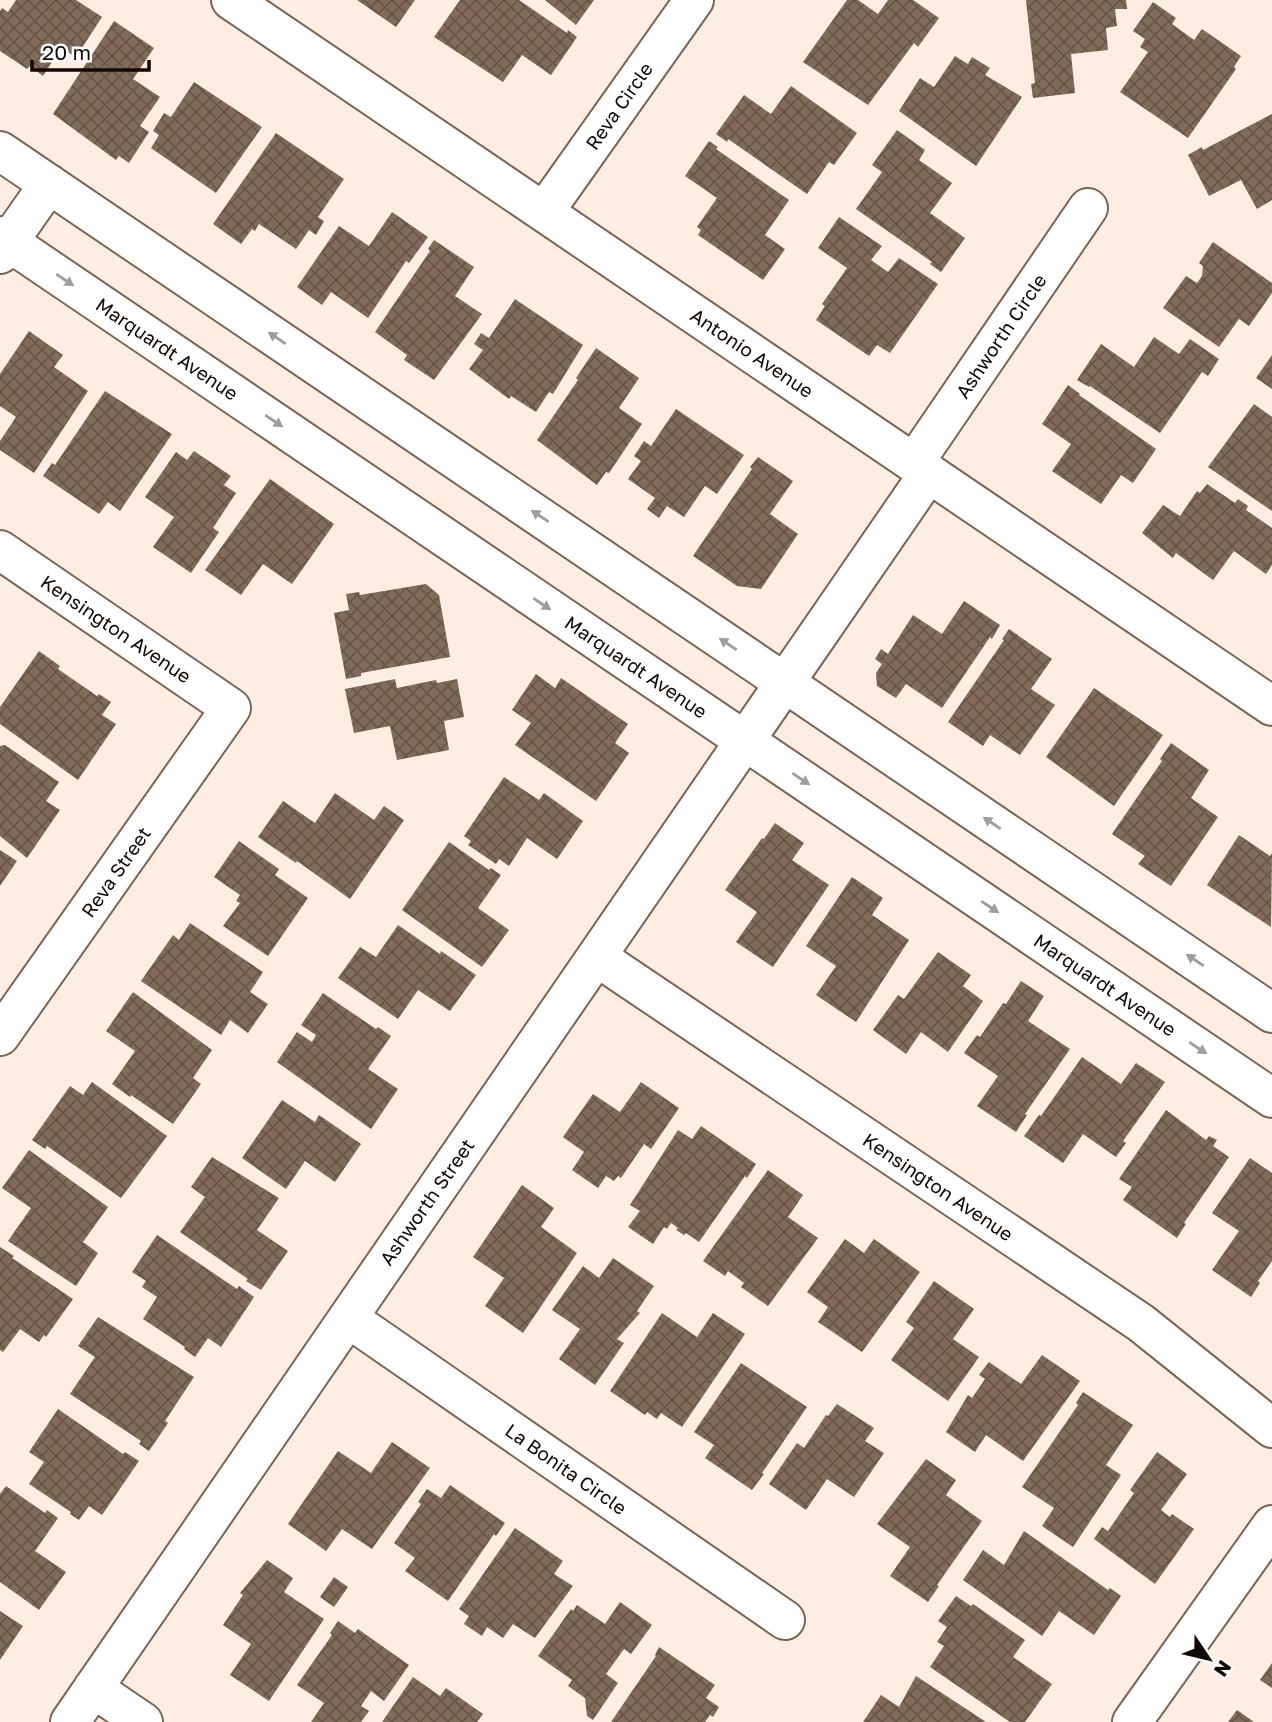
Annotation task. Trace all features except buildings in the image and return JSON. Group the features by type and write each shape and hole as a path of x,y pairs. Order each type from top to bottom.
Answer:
{"street":[{"name":"Antonio Avenue","path":"231,0 1272,706"},
{"name":"Reva Circle","path":"544,212 694,0"},
{"path":"0,150 1272,1013"},
{"path":"3,244 49,184"},
{"name":"Ashworth Circle","path":"785,682 1088,208"},
{"name":"Marquardt Avenue","path":"3,244 1272,1098"},
{"name":"Kensington Avenue","path":"0,550 231,708"},
{"name":"Ashworth Street","path":"70,1722 785,682"},
{"name":"Reva Street","path":"0,1036 231,708"},
{"name":"Kensington Avenue","path":"597,957 1141,1323 1272,1428"},
{"name":"La Bonita Circle","path":"348,1318 785,1620"},
{"path":"1132,1722 1272,1525"},
{"path":"93,1688 143,1722"}]}
